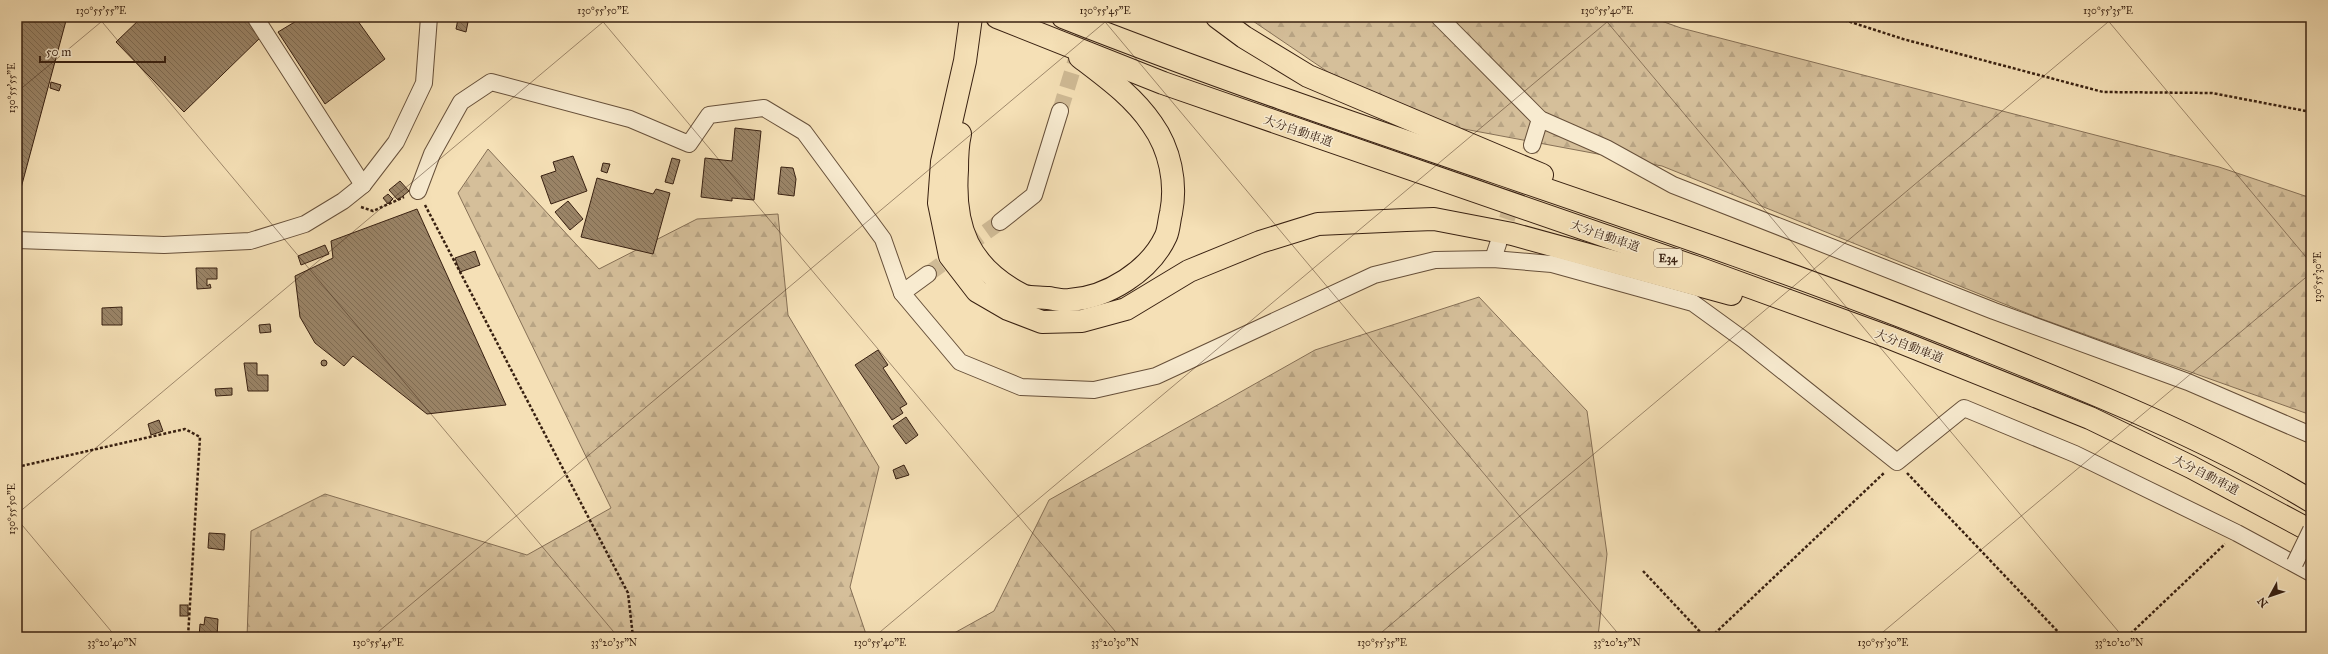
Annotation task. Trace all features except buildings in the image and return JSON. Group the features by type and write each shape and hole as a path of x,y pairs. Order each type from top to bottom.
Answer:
{"highway":[{"path":"970,17 965,61 942,162 939,203 950,256 977,291 1008,309 1042,322 1082,321 1126,309 1189,271 1260,242 1318,224 1434,219 1512,234 1888,337"},
{"path":"982,17 968,104 958,143 955,195 960,226 972,253 1000,280 1023,296 1069,300 1092,297 1122,282 1149,263 1166,236 1174,199 1172,175 1167,151 1153,125 1130,97 1058,40"},
{"name":"大分自動車道","path":"1063,17 1172,60 1312,110 1705,244 1897,314 2100,396 2203,444 2311,501"},
{"path":"1217,17 1244,37 1308,76 1705,244"},
{"name":"大分自動車道","path":"1003,20 1058,40 1163,83 1690,266 1888,337 2090,418 2191,467 2311,530"}],"street":[{"path":"255,17 363,184"},
{"path":"17,240 164,245 250,241 305,224 343,201 363,184 396,142 424,83 429,17"},
{"path":"1439,17 1540,119 1606,148 1673,185 1713,202 1994,311 2188,382 2311,435"},
{"path":"418,191 432,154 461,102 491,82 630,119 689,144 709,115 764,108 804,132 884,239 902,293 960,362 1021,387 1094,390 1156,376 1374,274 1435,260 1494,259 1552,264 1693,302 1744,340 1897,462 1964,408 2075,454 2237,533 2311,573"},
{"path":"1000,222 1034,195 1060,111"},
{"path":"1532,145 1540,119"},
{"path":"1494,259 1498,244"},
{"path":"902,293 928,274"},
{"path":"2295,563 2311,530"}],"path":[{"path":"1835,17 1903,38 2103,92 2212,93 2311,112"},
{"path":"343,201 374,211 418,191 628,593 633,637"},
{"path":"17,467 185,429 200,437 188,637"},
{"path":"1712,637 1897,462 2063,637"},
{"path":"2127,637 2237,533"},
{"path":"1643,571 1705,637"}],"green space":[{"path":"1247,17 1650,17 1681,28 2219,167 2311,198 2311,415 2039,318 1662,166 1448,126 1328,72"},
{"path":"488,149 599,269 697,219 778,214 788,315 879,467 850,587 867,637 247,637 251,531 325,494 527,555 611,508 458,193"},
{"path":"1479,297 1587,411 1607,554 1598,637 947,637 994,611 1049,500 1315,350"}],"tunnel":[{"path":"1060,111 1089,17"},
{"path":"1499,242 1532,145"},
{"path":"928,274 1000,222"}]}
